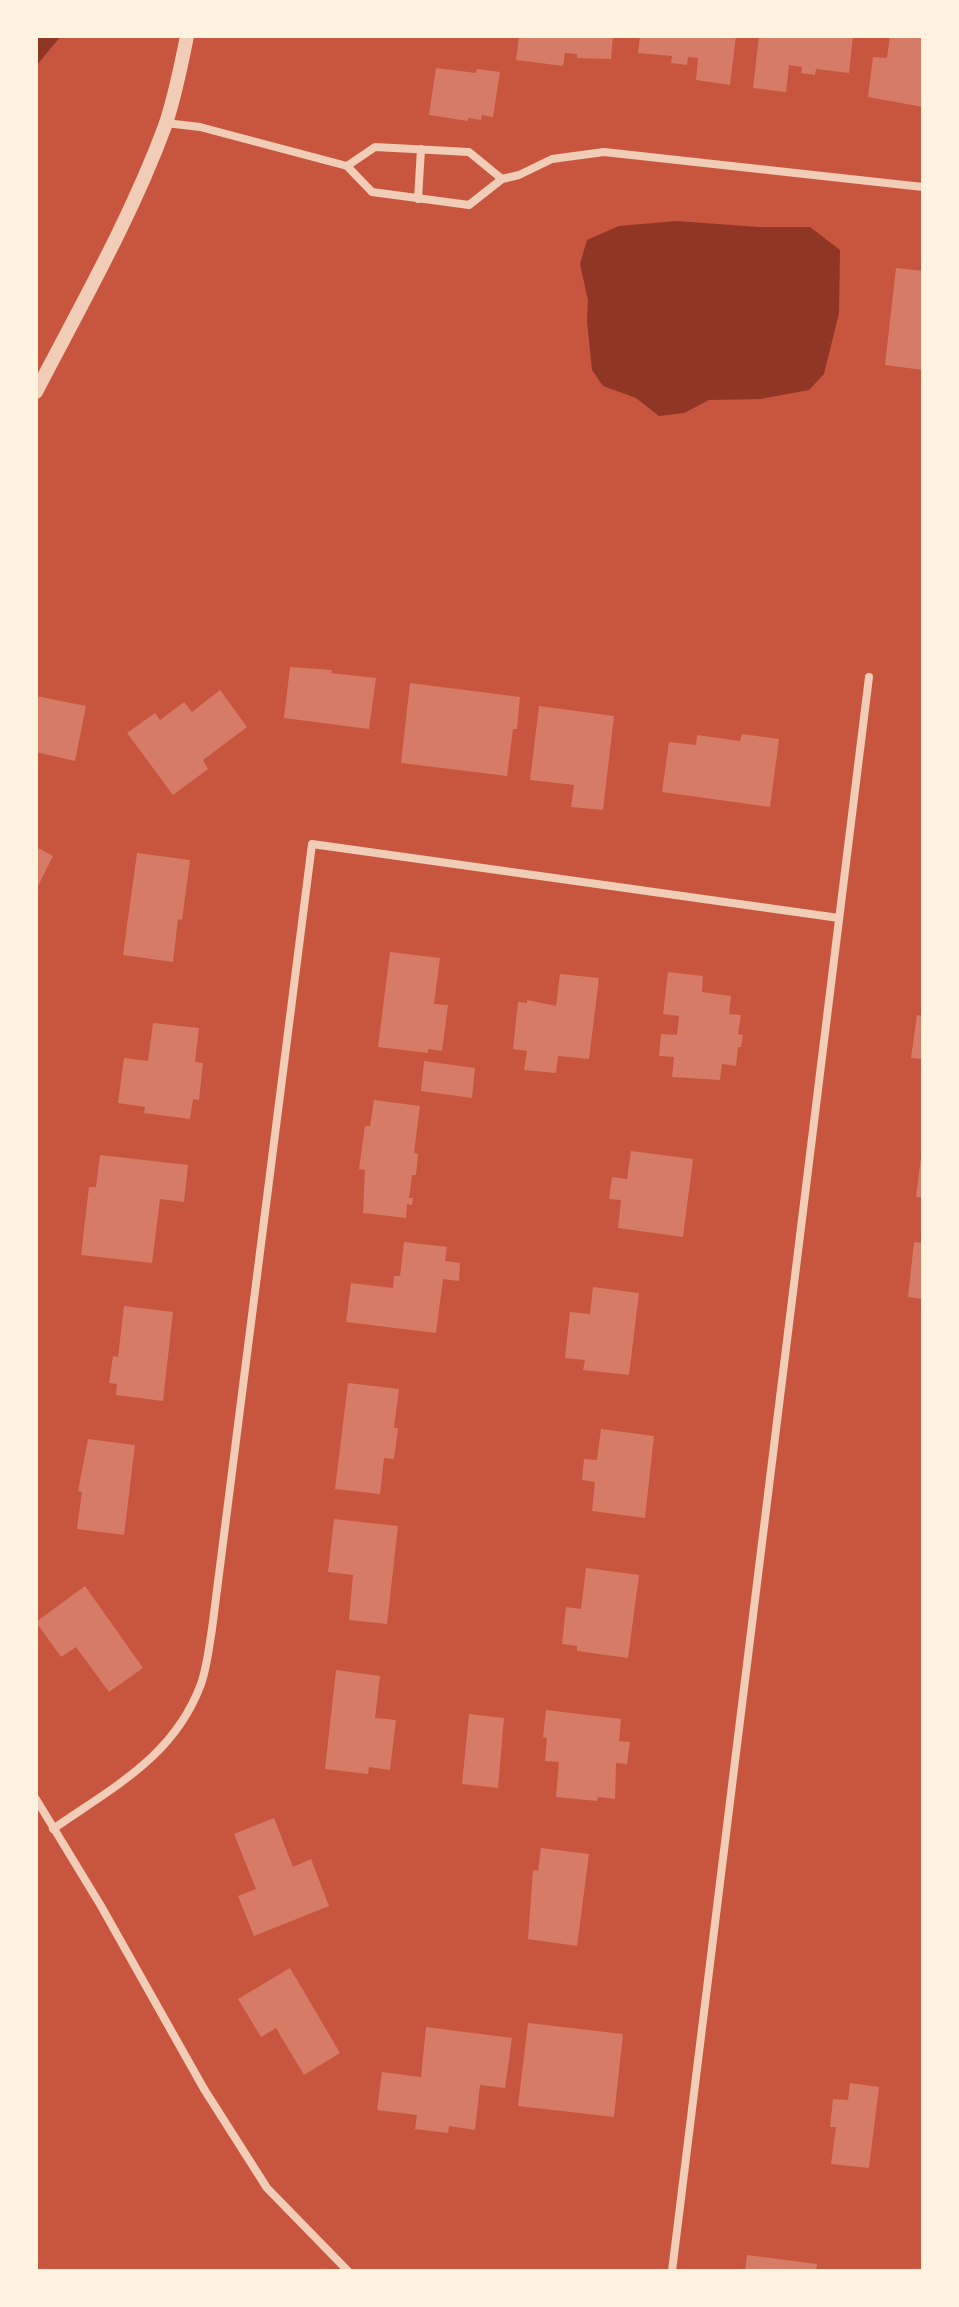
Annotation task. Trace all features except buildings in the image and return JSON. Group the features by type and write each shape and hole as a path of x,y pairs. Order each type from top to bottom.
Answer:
{"street":[{"path":"36,392 108,252 166,123 187,36"},
{"path":"166,123 200,127 347,166 372,192 469,205 502,179 519,175 552,159 604,152 923,187"},
{"path":"347,166 375,147 469,152 502,179"},
{"path":"418,199 421,149"},
{"path":"672,2271 869,677"},
{"path":"53,1829 142,1767 178,1730 201,1683 212,1629 312,844 839,918"},
{"path":"36,1799 101,1906 204,2089 267,2188 348,2271"}],"shaded area":[{"path":"36,36 61,36 36,66"},
{"path":"677,221 810,227 840,250 839,313 824,374 809,390 760,399 709,400 684,413 659,416 636,398 603,386 592,370 588,300 580,264 587,240 619,226"}]}
